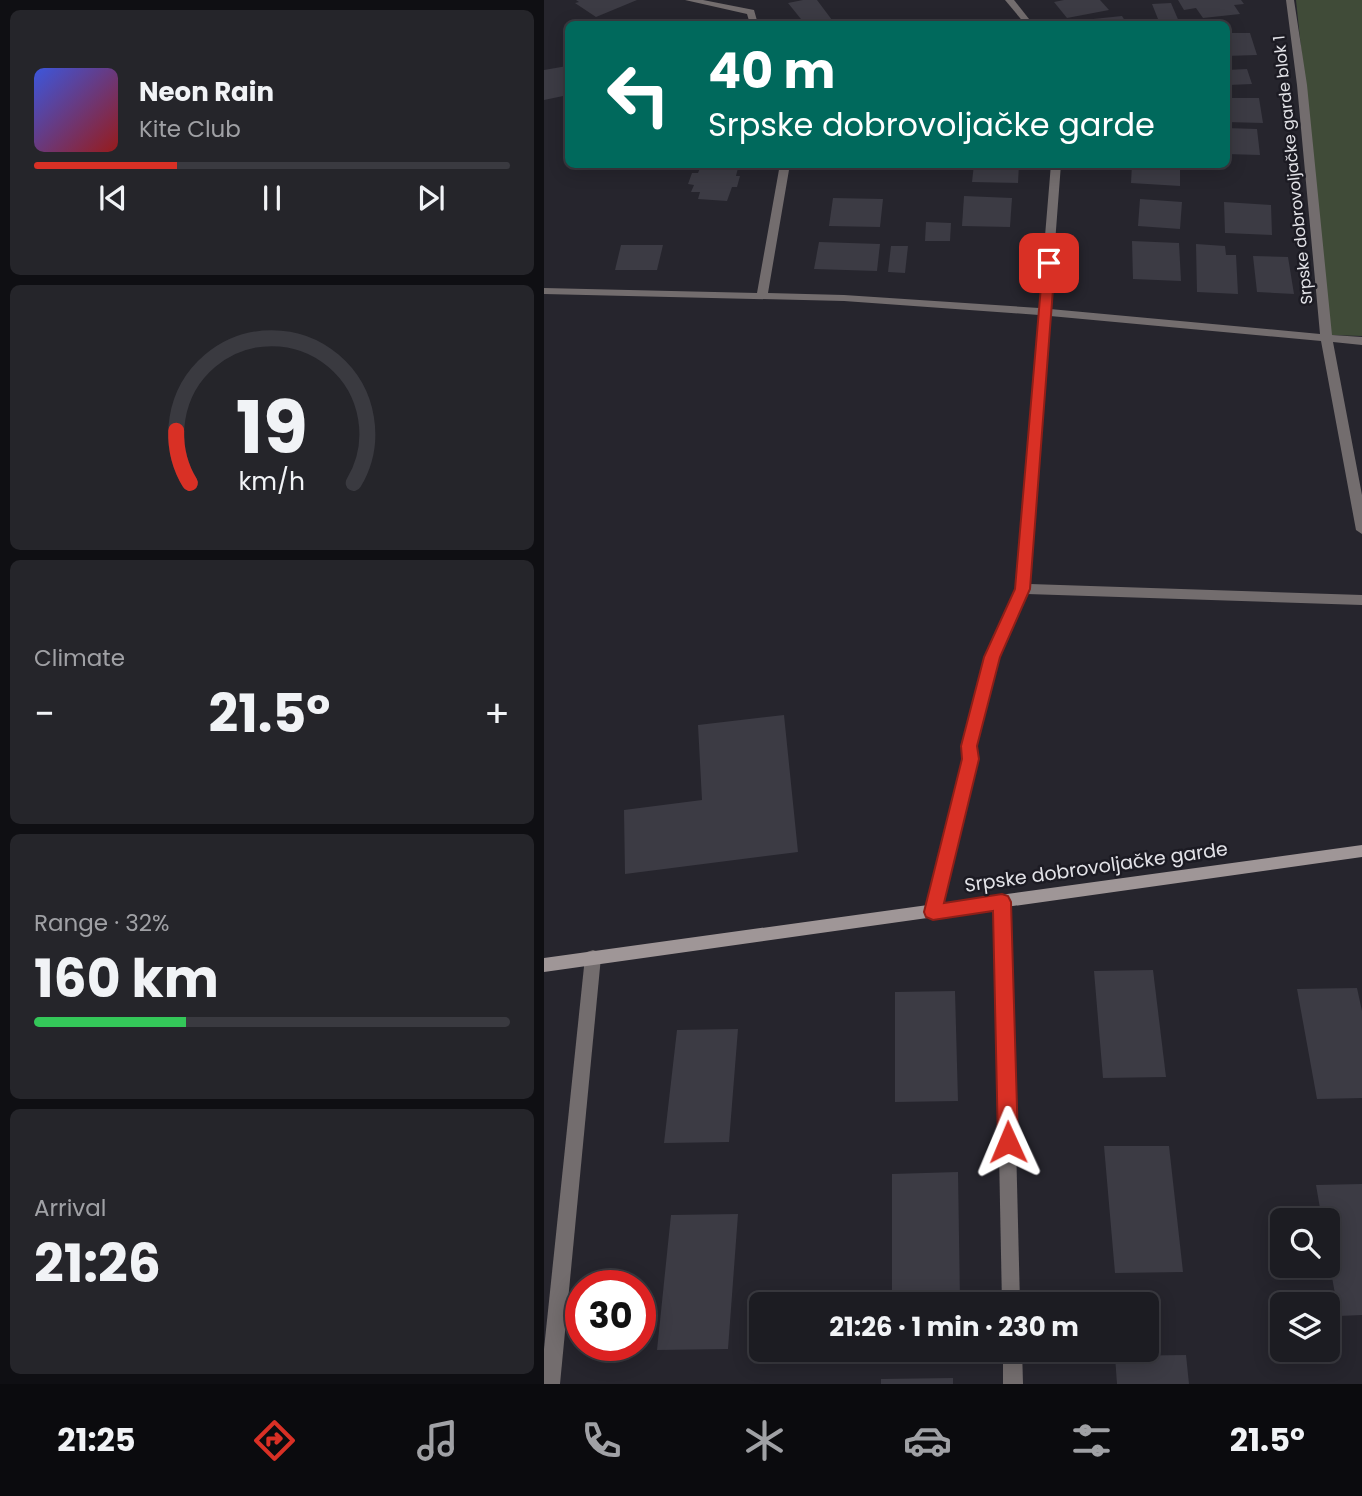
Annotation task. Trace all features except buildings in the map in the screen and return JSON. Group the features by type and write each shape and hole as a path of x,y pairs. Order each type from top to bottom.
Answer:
{"main road":[{"name":"Srpske dobrovoljačke garde","path":"544,965 1362,851"}],"street":[{"path":"689,0 750,12 752,21"},
{"path":"1009,0 1026,21"},
{"name":"Srpske dobrovoljačke garde blok 1","path":"1290,0 1302,85 1326,336 1362,530"},
{"path":"762,296 784,168"},
{"path":"933,912 971,759 969,746 992,657 1023,589 1056,168"},
{"path":"544,291 762,296 1046,312 1362,341"},
{"path":"1023,589 1362,600"},
{"path":"1002,902 1011,1292"},
{"path":"550,1384 593,957"},
{"path":"1012,1362 1013,1384"}],"green space":[{"path":"1296,0 1362,0 1362,336 1331,335"}],"route":[{"path":"1008,1142 1002,902 933,912 971,759 969,746 992,657 1023,589 1049,263"}]}
